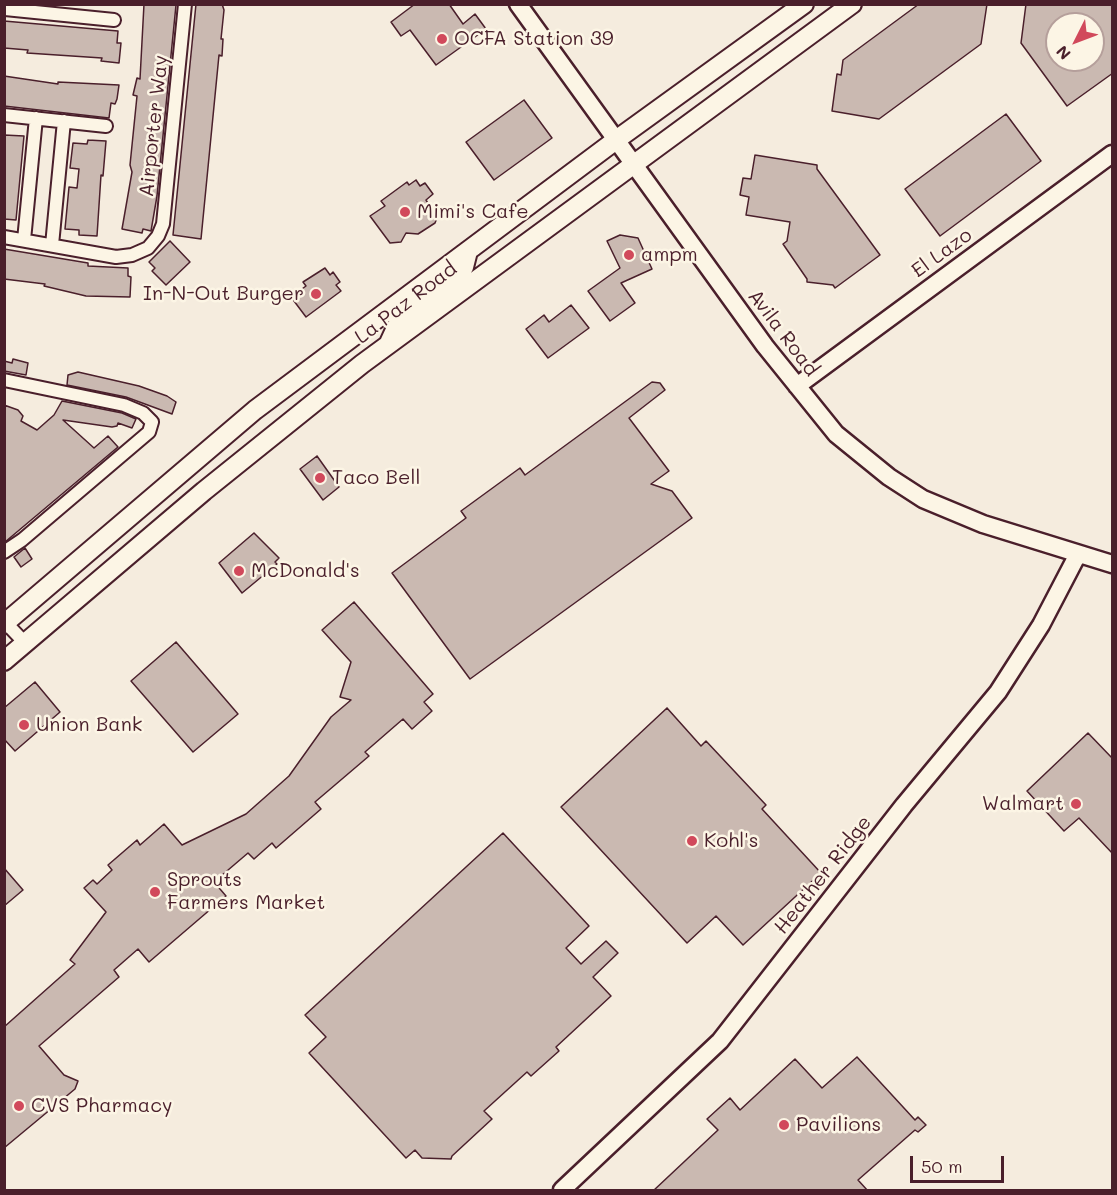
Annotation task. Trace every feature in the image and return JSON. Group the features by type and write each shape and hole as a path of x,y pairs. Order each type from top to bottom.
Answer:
{"main road":[{"name":"La Paz Road","path":"5,622 255,410 616,140 804,4"},
{"name":"La Paz Road","path":"4,662 204,491 389,344 852,4"},
{"path":"389,344 401,317 456,276 464,267 469,250"}],"street":[{"name":"Airporter Way","path":"52,245 116,257 132,255 148,248 164,224 185,4"},
{"name":"Avila Road","path":"518,4 797,386 836,434 889,477 923,499 960,516 1113,564"},
{"path":"5,9 75,10 114,20"},
{"path":"4,115 106,126"},
{"path":"24,240 36,118"},
{"path":"4,237 52,245 64,121"},
{"name":"El Lazo","path":"797,386 1113,154"},
{"path":"4,380 124,405 143,413 152,422 149,432 22,540 4,552"},
{"name":"Heather Ridge","path":"562,1191 720,1041 904,805 998,692 1041,625 1078,554"},
{"path":"5,622 26,644"}],"building":[{"path":"144,4 176,5 157,196 151,231 143,229 142,233 122,229 132,172 130,165 137,96 133,95 137,78 140,79"},
{"path":"196,4 222,4 224,10 222,56 219,55 201,239 173,235"},
{"path":"415,4 449,4 463,24 475,14 486,29 436,65 410,30 401,36 391,22"},
{"path":"919,4 987,4 981,44 879,119 832,111 837,74 841,75 843,60"},
{"path":"1026,4 1113,4 1113,73 1067,106 1021,43"},
{"path":"4,21 118,31 117,43 121,43 119,63 101,61 102,58 27,53 28,50 4,48"},
{"path":"4,76 58,84 58,82 119,85 115,104 111,103 109,118 4,106"},
{"path":"524,100 552,138 494,180 466,142"},
{"path":"1006,114 1041,161 940,236 905,189"},
{"path":"4,135 24,136 16,220 4,219"},
{"path":"88,140 106,141 97,236 79,235 79,230 65,229 69,187 77,188 79,169 70,168 73,143 87,144"},
{"path":"755,155 817,165 817,169 880,255 835,288 833,285 807,282 783,244 787,241 790,222 746,215 749,197 740,195 743,178 751,179"},
{"name":"Mimi's Cafe","path":"416,180 420,186 425,183 433,194 426,200 437,218 435,223 418,234 406,233 401,242 390,243 370,216 385,206 381,201 407,182 409,185"},
{"path":"620,235 638,238 652,269 621,283 635,303 610,321 588,291 620,268 607,241"},
{"path":"170,241 190,262 166,285 152,271 155,268 149,262"},
{"path":"4,249 88,263 88,266 128,268 128,276 131,277 130,297 86,296 44,286 45,284 4,279"},
{"name":"In-N-Out Burger","path":"325,268 330,275 333,272 340,282 336,285 341,291 306,317 291,297 306,286 303,282"},
{"path":"571,305 589,328 548,358 526,329 544,315 549,322"},
{"path":"13,359 28,363 26,375 4,371 4,361 12,363"},
{"path":"78,372 139,386 167,396 176,402 172,414 126,397 67,385 68,375"},
{"path":"652,382 660,383 665,390 629,418 669,471 651,484 672,491 692,518 470,679 392,573 466,518 461,511 520,468 525,475"},
{"path":"62,401 122,413 136,419 132,428 118,423 117,426 112,427 63,420 94,448 108,436 118,447 5,542 4,405 18,410 23,416 21,421 37,430 54,415"},
{"name":"Taco Bell","path":"317,456 339,487 323,500 300,469"},
{"path":"254,533 279,558 275,562 277,564 242,593 219,563"},
{"path":"25,548 32,559 21,567 14,557"},
{"path":"354,602 433,694 424,702 432,711 412,729 403,719 365,752 369,756 315,802 321,809 276,848 272,843 254,859 248,853 214,882 226,896 149,962 138,949 114,970 119,977 39,1046 64,1075 78,1081 75,1089 4,1148 4,1027 75,964 70,960 106,912 84,888 93,880 97,884 112,870 108,865 137,840 140,845 164,824 182,845 246,814 289,776 331,717 351,700 340,697 351,662 322,630"},
{"path":"176,642 238,714 193,752 131,681"},
{"name":"Union Bank","path":"35,682 60,712 15,751 4,739 4,708"},
{"name":"Kohl's","path":"667,708 701,746 706,741 766,805 762,809 821,873 743,945 716,916 687,943 561,807"},
{"name":"Walmart","path":"1088,733 1113,759 1113,854 1079,818 1064,831 1027,791"},
{"path":"503,833 589,926 566,948 581,964 606,941 618,953 593,977 611,996 556,1047 559,1051 531,1076 527,1072 484,1111 492,1119 451,1159 422,1158 415,1150 406,1158 309,1053 326,1037 305,1015"},
{"path":"4,868 23,890 4,906"},
{"name":"Pavilions","path":"857,1057 915,1120 918,1117 926,1125 918,1132 915,1130 858,1180 868,1191 653,1191 718,1130 707,1119 730,1098 740,1110 795,1059 822,1088"}],"place":[{"name":"OCFA Station 39","path":"442,39"},
{"name":"Mimi's Cafe","path":"405,212"},
{"name":"ampm","path":"629,255"},
{"name":"In-N-Out Burger","path":"316,294"},
{"name":"Taco Bell","path":"320,478"},
{"name":"McDonald's","path":"239,571"},
{"name":"Union Bank","path":"24,725"},
{"name":"Walmart","path":"1076,804"},
{"name":"Kohl's","path":"692,841"},
{"name":"Sprouts Farmers Market","path":"155,892"},
{"name":"CVS Pharmacy","path":"19,1106"},
{"name":"Pavilions","path":"784,1125"}]}
